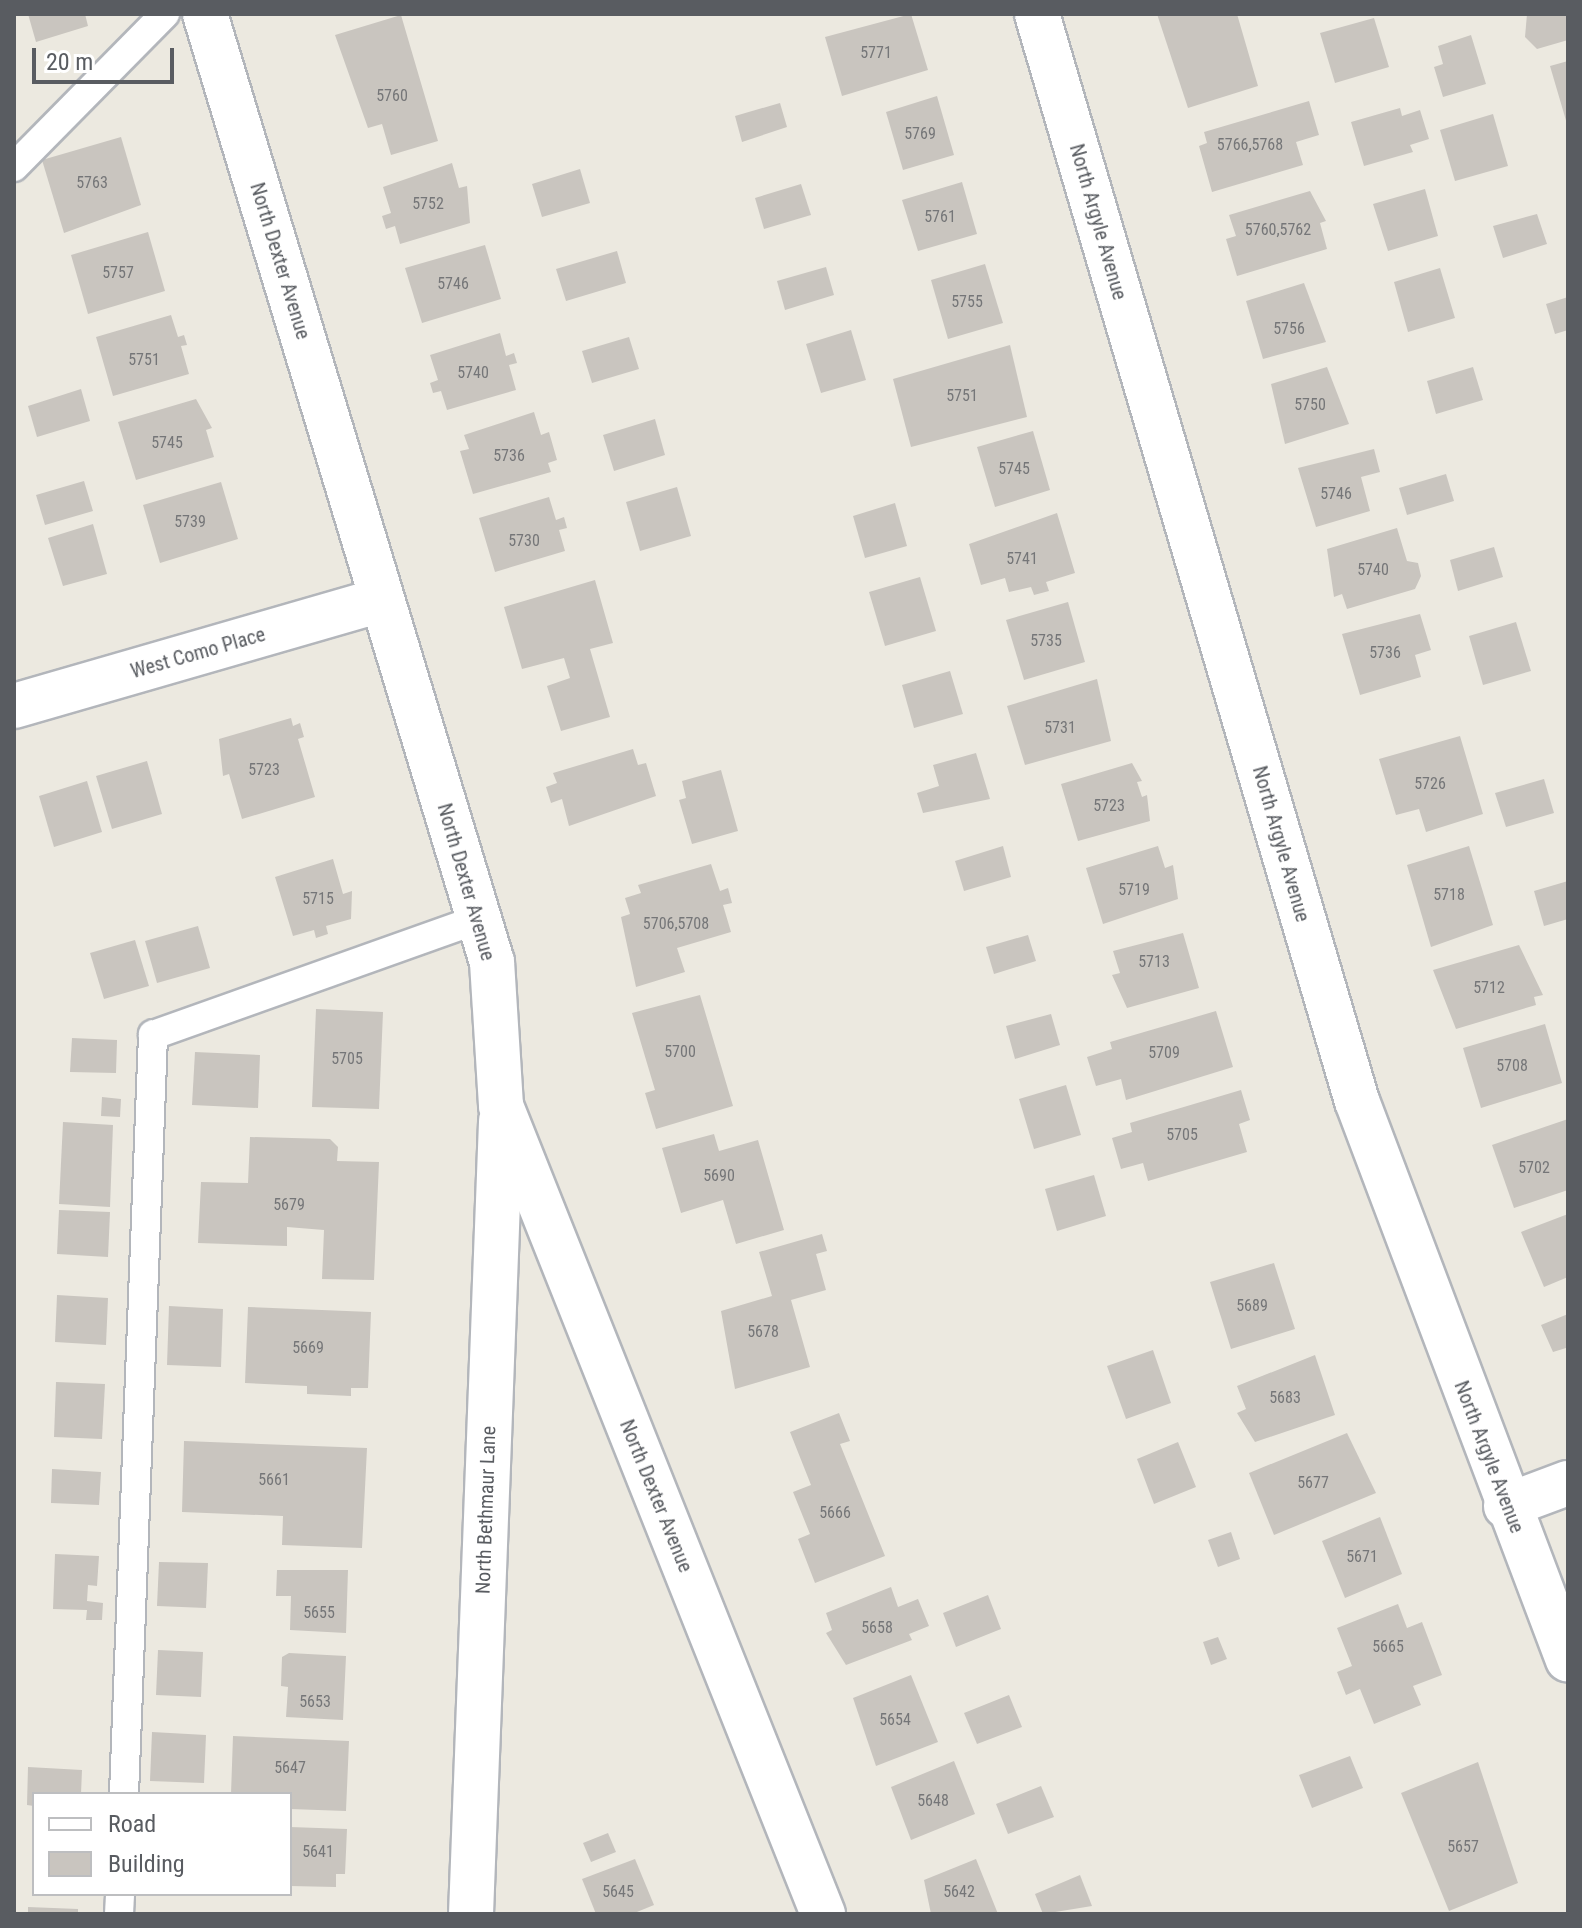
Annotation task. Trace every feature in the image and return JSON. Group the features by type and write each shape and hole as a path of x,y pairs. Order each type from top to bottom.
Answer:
{"street":[{"name":"North Dexter Avenue","path":"205,14 492,962 501,1106 823,1914"},
{"name":"North Argyle Avenue","path":"1037,14 1357,1101 1506,1506 1568,1660"},
{"name":"West Como Place","path":"14,706 381,600"},
{"name":"North Bethmaur Lane","path":"471,1914 501,1106"},
{"path":"1506,1506 1568,1483"}],"lane":[{"path":"14,167 165,14"},
{"path":"124,1792 153,1035 478,919"}],"building":[{"path":"28,14 85,14 88,26 36,42"},
{"path":"911,14 928,70 842,96 825,37"},
{"path":"1157,14 1237,14 1258,86 1188,108"},
{"path":"1527,14 1568,14 1568,40 1537,49 1525,37"},
{"path":"401,15 438,141 391,155 382,124 368,128 335,35"},
{"path":"1374,18 1389,67 1335,83 1320,33"},
{"path":"1471,35 1486,84 1443,97 1434,67 1443,64 1438,46"},
{"path":"1568,61 1568,124 1567,124 1550,66"},
{"path":"937,96 954,155 903,170 886,112"},
{"path":"1309,101 1319,135 1296,142 1303,165 1212,192 1199,146 1207,143 1204,132"},
{"path":"780,103 787,127 742,142 735,116"},
{"path":"1400,108 1402,116 1420,110 1429,139 1410,145 1413,152 1364,166 1351,122"},
{"path":"1493,114 1508,166 1455,181 1440,130"},
{"path":"121,137 141,205 64,233 42,160"},
{"path":"452,163 459,188 467,186 470,223 400,244 395,226 386,229 382,216 391,213 383,187"},
{"path":"580,169 590,203 542,217 532,184"},
{"path":"962,182 977,234 918,251 902,200"},
{"path":"801,184 811,215 764,229 755,198"},
{"path":"1425,189 1438,236 1388,251 1373,204"},
{"path":"1310,191 1326,221 1320,223 1327,249 1237,276 1226,239 1236,236 1229,215"},
{"path":"1537,214 1547,244 1503,258 1493,226"},
{"path":"148,232 165,291 88,314 71,255"},
{"path":"485,245 501,299 422,323 405,268"},
{"path":"617,251 626,283 566,301 556,269"},
{"path":"985,264 1003,323 948,339 931,280"},
{"path":"826,267 834,295 785,310 777,281"},
{"path":"1440,268 1455,318 1408,332 1394,282"},
{"path":"1304,283 1326,342 1263,359 1246,301"},
{"path":"1568,297 1568,330 1555,334 1546,304"},
{"path":"171,315 178,337 184,335 187,345 181,346 189,374 113,396 96,337"},
{"path":"851,330 866,380 821,393 806,344"},
{"path":"500,333 506,356 514,353 517,363 509,365 516,390 447,410 441,391 433,393 430,383 438,380 430,355"},
{"path":"629,337 639,369 592,383 582,351"},
{"path":"1010,345 1027,417 911,447 893,379"},
{"path":"1327,367 1349,424 1285,444 1271,384"},
{"path":"1473,367 1483,400 1436,414 1427,381"},
{"path":"81,389 90,421 37,437 28,406"},
{"path":"196,399 212,428 206,430 214,457 136,480 118,422"},
{"path":"534,412 541,435 549,432 557,460 548,463 551,472 473,494 460,451 469,449 464,435"},
{"path":"655,419 665,455 614,471 603,435"},
{"path":"1033,431 1050,490 995,507 977,447"},
{"path":"1374,449 1380,472 1361,477 1370,511 1316,527 1298,468"},
{"path":"1446,474 1454,501 1407,515 1399,488"},
{"path":"84,481 93,511 45,525 36,495"},
{"path":"221,482 238,539 160,563 143,505"},
{"path":"677,487 691,536 640,551 626,502"},
{"path":"549,497 556,520 564,517 567,528 559,530 565,551 495,572 479,518"},
{"path":"895,503 907,546 865,558 853,516"},
{"path":"1057,513 1075,573 1046,582 1049,591 1034,595 1031,587 1009,592 1005,578 981,585 969,544"},
{"path":"93,524 107,574 63,586 48,538"},
{"path":"1397,528 1407,561 1418,563 1421,576 1415,589 1347,609 1342,594 1334,597 1327,549"},
{"path":"1494,547 1503,577 1458,591 1450,560"},
{"path":"920,577 936,631 885,646 869,592"},
{"path":"595,580 613,643 590,649 610,717 561,731 547,686 570,678 564,658 522,669 504,607"},
{"path":"1068,602 1085,662 1024,680 1006,620"},
{"path":"1420,614 1431,650 1415,655 1421,677 1360,695 1342,634"},
{"path":"1516,622 1531,671 1483,685 1469,636"},
{"path":"950,671 963,714 914,728 902,685"},
{"path":"1097,679 1111,741 1025,765 1007,706"},
{"path":"291,718 293,726 300,723 304,737 298,739 315,797 242,819 229,774 223,776 219,739"},
{"path":"1460,736 1483,814 1426,832 1419,809 1396,815 1379,759"},
{"path":"633,749 638,765 646,763 656,796 569,826 562,799 551,803 546,787 557,783 553,773"},
{"path":"976,753 990,799 923,813 917,793 939,786 933,765"},
{"path":"147,761 162,814 112,829 96,776"},
{"path":"1132,763 1142,781 1137,782 1142,797 1147,795 1150,821 1078,841 1061,784"},
{"path":"721,770 738,831 692,844 679,800 686,798 682,781"},
{"path":"1544,779 1554,813 1506,827 1495,793"},
{"path":"87,781 102,832 54,847 39,796"},
{"path":"1003,846 1011,877 964,891 955,861"},
{"path":"1158,846 1165,868 1173,865 1178,899 1103,924 1086,868"},
{"path":"1469,846 1493,925 1431,947 1407,865"},
{"path":"333,859 343,894 352,891 351,919 326,926 328,934 316,938 314,930 293,936 275,877"},
{"path":"711,864 720,891 728,888 732,903 723,905 731,932 677,948 685,972 636,987 621,917 630,914 625,898 641,893 638,885"},
{"path":"1568,881 1568,919 1544,926 1534,891"},
{"path":"198,926 210,968 157,983 145,941"},
{"path":"1183,933 1199,988 1127,1008 1112,975 1120,973 1113,951"},
{"path":"1028,935 1036,961 994,974 986,947"},
{"path":"135,940 149,986 104,999 90,953"},
{"path":"1519,945 1543,995 1534,997 1536,1005 1456,1029 1433,970"},
{"path":"700,995 733,1106 656,1129 645,1093 655,1090 632,1013"},
{"path":"316,1009 383,1012 379,1109 312,1107"},
{"path":"1216,1011 1233,1067 1126,1100 1121,1079 1096,1086 1087,1057 1112,1049 1110,1042"},
{"path":"1051,1014 1060,1045 1015,1059 1006,1026"},
{"path":"1545,1024 1562,1083 1481,1108 1463,1048"},
{"path":"72,1038 117,1040 116,1073 70,1072"},
{"path":"195,1052 260,1055 258,1108 192,1105"},
{"path":"1066,1085 1081,1135 1034,1149 1019,1099"},
{"path":"1241,1090 1250,1120 1239,1124 1247,1152 1148,1181 1143,1163 1121,1169 1112,1138 1132,1132 1130,1123"},
{"path":"102,1097 121,1099 120,1117 101,1116"},
{"path":"1568,1119 1568,1190 1514,1208 1492,1145"},
{"path":"63,1122 113,1125 110,1207 59,1204"},
{"path":"714,1134 719,1151 758,1140 784,1230 736,1244 723,1200 681,1213 662,1148"},
{"path":"250,1137 330,1139 338,1147 337,1161 379,1162 374,1280 322,1279 324,1230 287,1227 287,1246 198,1243 201,1182 248,1183"},
{"path":"1094,1175 1106,1216 1057,1231 1045,1189"},
{"path":"59,1210 110,1212 108,1257 57,1254"},
{"path":"1568,1214 1568,1277 1544,1287 1521,1232"},
{"path":"822,1234 827,1251 816,1254 826,1290 791,1300 810,1367 735,1389 721,1311 772,1296 759,1252"},
{"path":"1274,1263 1295,1329 1231,1349 1210,1282"},
{"path":"57,1295 108,1298 106,1345 55,1342"},
{"path":"169,1306 223,1309 221,1367 167,1365"},
{"path":"248,1307 371,1312 368,1388 351,1388 351,1396 307,1394 307,1386 245,1383"},
{"path":"1568,1314 1568,1353 1566,1348 1553,1352 1541,1325"},
{"path":"1153,1350 1171,1403 1126,1419 1107,1366"},
{"path":"1315,1355 1335,1415 1255,1442 1237,1413 1246,1409 1237,1386"},
{"path":"56,1382 105,1384 102,1439 54,1437"},
{"path":"839,1413 850,1441 840,1444 885,1556 815,1583 798,1539 810,1534 793,1492 811,1485 790,1432"},
{"path":"1347,1433 1376,1493 1274,1535 1249,1473"},
{"path":"184,1441 367,1448 362,1548 282,1545 283,1516 182,1512"},
{"path":"1178,1442 1196,1487 1154,1504 1137,1459"},
{"path":"52,1469 101,1472 99,1505 51,1503"},
{"path":"1380,1517 1402,1574 1345,1598 1322,1541"},
{"path":"1231,1532 1240,1559 1218,1567 1208,1540"},
{"path":"55,1554 99,1556 97,1586 88,1585 87,1601 103,1603 102,1620 86,1620 87,1610 53,1609"},
{"path":"159,1562 208,1563 206,1608 157,1606"},
{"path":"277,1570 348,1570 346,1633 290,1630 291,1596 276,1596"},
{"path":"891,1587 898,1607 918,1599 929,1626 909,1634 912,1640 846,1665 826,1633 832,1630 826,1613"},
{"path":"988,1595 1001,1629 956,1647 943,1613"},
{"path":"1398,1604 1407,1628 1422,1622 1442,1675 1413,1686 1421,1705 1374,1724 1360,1689 1346,1695 1337,1672 1352,1666 1337,1628"},
{"path":"1218,1637 1227,1659 1211,1665 1203,1642"},
{"path":"158,1650 203,1652 201,1697 156,1695"},
{"path":"289,1653 346,1656 343,1720 286,1717 288,1687 281,1686 282,1657"},
{"path":"911,1675 938,1742 876,1766 853,1698"},
{"path":"1009,1695 1022,1727 977,1744 964,1713"},
{"path":"152,1732 206,1735 204,1783 150,1781"},
{"path":"233,1736 349,1741 346,1811 292,1809 292,1792 231,1792"},
{"path":"1350,1756 1363,1788 1312,1808 1299,1775"},
{"path":"954,1761 975,1814 911,1840 891,1787"},
{"path":"1478,1762 1518,1883 1449,1911 1401,1793"},
{"path":"28,1767 82,1770 81,1792 32,1792 32,1806 27,1805"},
{"path":"1041,1786 1054,1817 1008,1834 996,1804"},
{"path":"292,1827 347,1829 345,1874 336,1874 336,1887 292,1886"},
{"path":"608,1833 616,1852 591,1862 583,1843"},
{"path":"635,1859 654,1905 632,1914 596,1914 582,1879"},
{"path":"976,1859 998,1914 931,1914 924,1880"},
{"path":"1080,1875 1092,1906 1043,1914 1035,1894"},
{"path":"28,1907 78,1909 78,1914 28,1914"}]}
